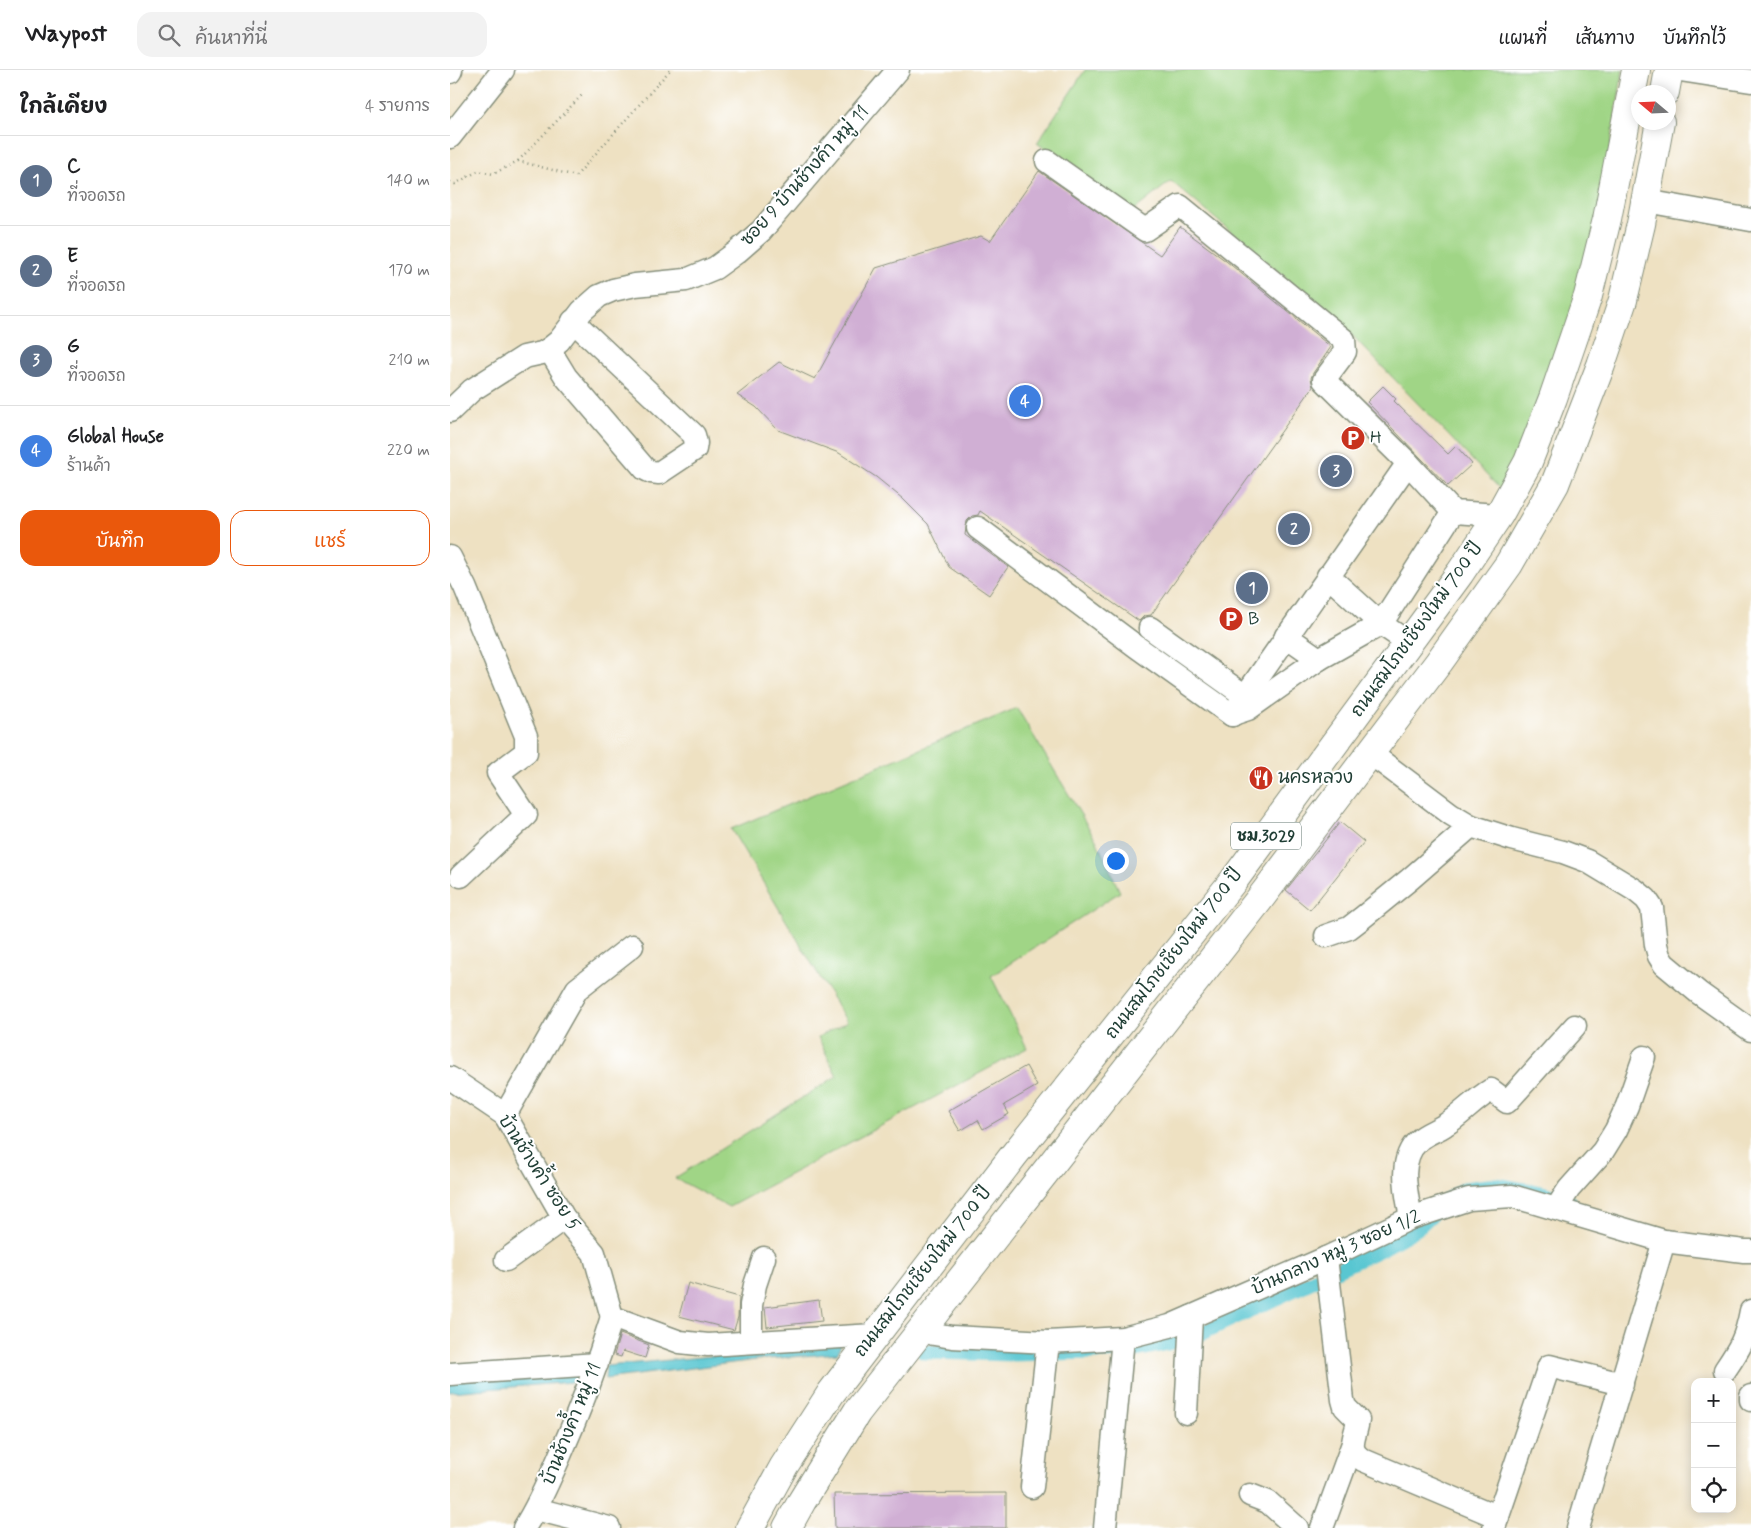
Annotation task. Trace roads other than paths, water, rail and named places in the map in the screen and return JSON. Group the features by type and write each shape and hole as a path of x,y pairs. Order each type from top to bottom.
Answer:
{"main road":[{"name":"ถนนสมโภชเชียงใหม่ 700 ปี","path":"750,1528 789,1458 831,1393 1014,1155 1234,880 1460,573 1499,515 1528,462 1553,398 1588,296 1607,220 1636,70"},
{"path":"1666,85 1668,70"},
{"name":"ถนนสมโภชเชียงใหม่ 700 ปี","path":"787,1528 857,1412 1260,900 1439,662 1509,564 1555,484 1602,365 1623,300 1646,201 1659,130"}],"street":[{"path":"450,137 502,70"},
{"name":"ซอย 9 บ้านช้างค้า หมู่ 11","path":"549,349 559,341 582,310 599,296 613,290 635,285 686,280 715,268 737,252 761,231 898,70"},
{"path":"1680,70 1751,81"},
{"path":"1047,161 1145,230 1180,206 1344,340 1344,352 1324,380 1408,462 1453,512 1499,515"},
{"path":"1646,201 1751,220"},
{"path":"450,411 472,390 524,356 542,353 549,349 566,378 645,469 659,473 695,450 694,435 573,321"},
{"path":"1232,715 1408,462"},
{"path":"1232,715 1248,709 1319,659 1381,624 1453,512"},
{"path":"978,528 1137,647 1232,715"},
{"path":"450,557 465,587 526,736 526,752 498,774 526,815 461,876"},
{"path":"1328,576 1381,624 1409,643"},
{"path":"1150,628 1245,696"},
{"path":"1286,636 1319,659"},
{"path":"1370,753 1451,814 1471,826 1512,840 1563,852 1587,861 1635,890 1646,899 1652,908 1656,945 1659,956 1664,964 1699,993 1751,1030"},
{"path":"1326,936 1349,928 1410,879 1471,826"},
{"path":"505,1115 577,989 632,946"},
{"path":"1411,1218 1405,1170 1412,1148 1418,1140 1446,1125 1479,1097 1491,1090 1507,1102 1576,1026"},
{"path":"1562,1200 1593,1163 1616,1130 1627,1106 1644,1057"},
{"name":"บ้านช้างค้ำ ซอย 5","path":"450,1078 505,1115 564,1218 594,1253 612,1317"},
{"name":"บ้านกลาง หมู่ 3 ซอย 1/2","path":"922,1329 952,1338 1048,1342 1123,1338 1170,1326 1326,1258 1411,1218 1469,1198 1512,1196 1562,1200 1664,1241 1744,1252 1751,1251"},
{"path":"506,1260 564,1218"},
{"path":"1578,1528 1664,1241"},
{"path":"751,1342 751,1305 764,1258"},
{"path":"1322,1528 1352,1446 1358,1420 1345,1407 1343,1400 1326,1258"},
{"path":"1725,1370 1741,1347 1748,1328 1751,1311"},
{"path":"612,1317 680,1342 708,1345 874,1335"},
{"name":"บ้านช้างค้ำ หมู่ 11","path":"524,1528 536,1509 574,1424 597,1364 612,1317"},
{"path":"1186,1412 1191,1317"},
{"path":"1105,1528 1123,1338"},
{"path":"1032,1487 1048,1342"},
{"path":"1741,1347 1751,1367"},
{"path":"450,1374 597,1364"},
{"path":"1352,1446 1356,1455 1363,1460 1496,1523 1549,1366 1622,1384"},
{"path":"1250,1495 1268,1502 1297,1528"},
{"path":"536,1509 609,1528"}],"water":[{"path":"841,1344 838,1353 756,1360 605,1379 606,1366"},
{"path":"588,1369 584,1381 450,1392 450,1379"}],"waterway":[{"path":"1446,1201 1464,1189 1496,1185 1546,1194 1569,1202"},
{"path":"924,1352 1015,1354 1132,1351 1191,1338 1381,1249 1416,1229 1431,1215"}],"place":[{"name":"Global House","path":"1025,401"},
{"name":"H","path":"1353,438"},
{"name":"G","path":"1336,471"},
{"name":"E","path":"1294,529"},
{"name":"C","path":"1252,588"},
{"name":"B","path":"1231,619"},
{"name":"นครหลวง","path":"1261,778"}]}
